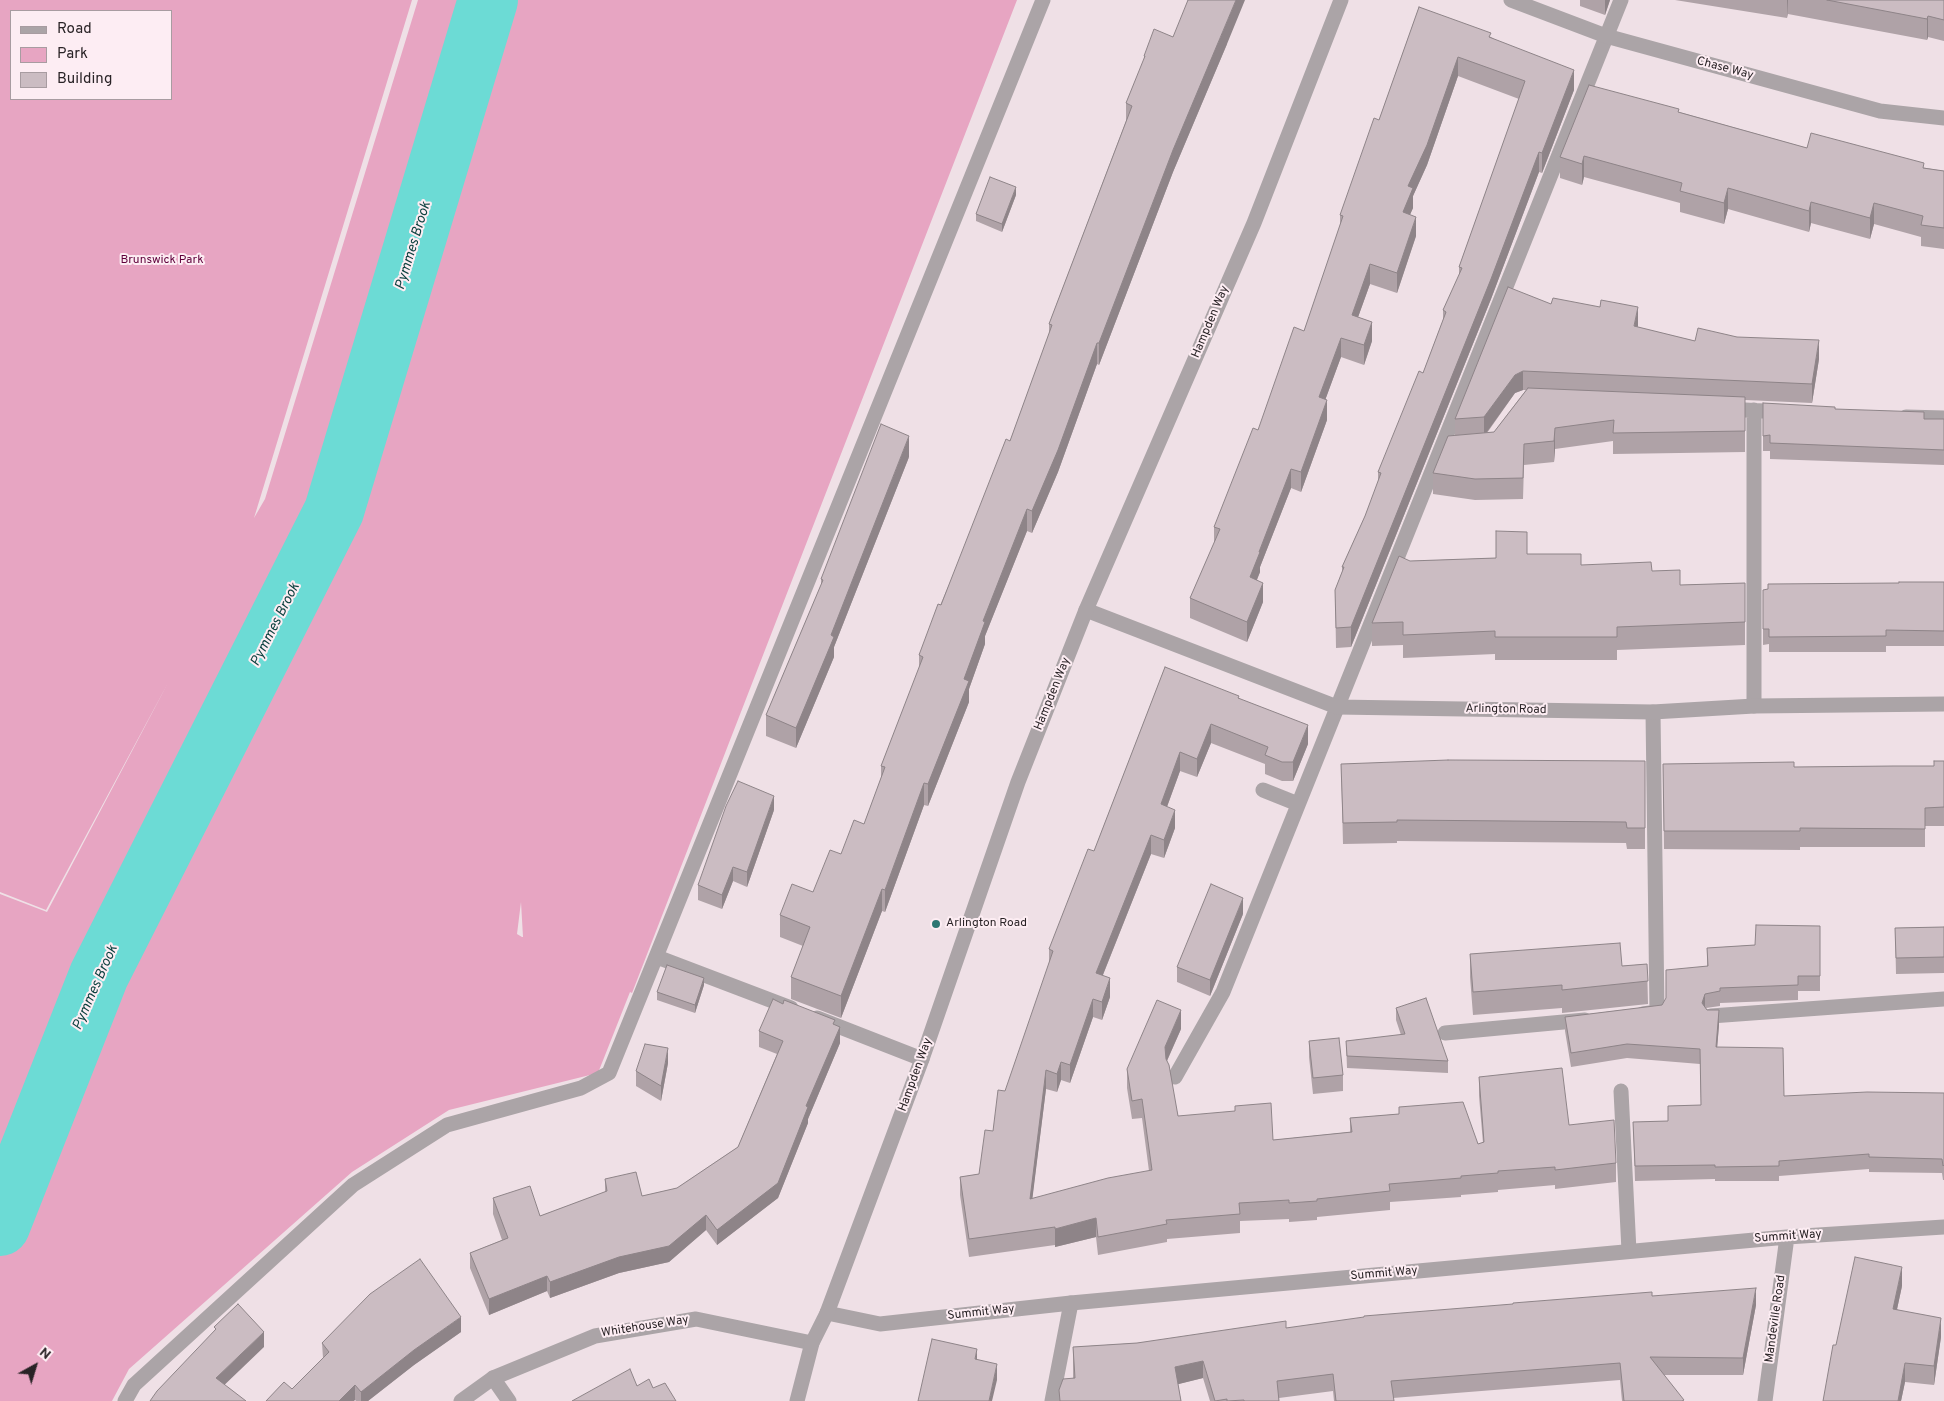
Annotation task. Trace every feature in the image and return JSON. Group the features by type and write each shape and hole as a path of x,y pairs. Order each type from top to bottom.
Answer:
{"street":[{"path":"126,1401 134,1385 353,1185 447,1125 581,1088 609,1073 1043,0"},
{"name":"Hampden Way","path":"797,1401 812,1343 827,1313 922,1059 1018,782 1086,610 1254,223 1341,0"},
{"name":"Chase Way","path":"1511,0 1606,36 1880,111 1944,118"},
{"path":"1175,1077 1223,992 1621,0"},
{"path":"1716,408 1802,412"},
{"path":"1754,410 1754,706"},
{"path":"1887,416 1944,418"},
{"path":"1441,448 1460,447"},
{"name":"Arlington Road","path":"1086,610 1337,707 1653,712 1754,706 1944,704"},
{"path":"1628,1016 1656,1012 1653,712"},
{"path":"1263,790 1298,804"},
{"path":"657,957 922,1059"},
{"path":"1711,1016 1944,999"},
{"path":"1445,1033 1598,1019"},
{"path":"1621,1091 1629,1251"},
{"name":"Summit Way","path":"827,1313 880,1324 1071,1303 1629,1251 1787,1237 1944,1227"},
{"name":"Mandeville Road","path":"1765,1401 1787,1237"},
{"path":"1052,1401 1071,1303"},
{"name":"Whitehouse Way","path":"461,1401 493,1378 595,1336 696,1319 812,1343"},
{"path":"493,1378 509,1401"}],"green space":[{"name":"Brunswick Park","path":"0,0 412,0 254,518 265,499 418,0 1017,0 632,993 630,992 598,1073 449,1110 352,1172 129,1369 112,1401 0,1401 0,894 47,912 169,681 46,910 0,892","holes":["521,902 523,937 517,934"]}],"building":[{"path":"1188,0 1236,0 1173,150 1099,343 1097,343 1058,450 1032,511 1027,509 983,621 985,622 964,679 969,681 928,784 924,783 885,890 882,889 841,996 791,977 810,927 780,915 792,884 813,892 830,850 841,854 854,820 864,824 885,767 881,766 923,657 919,655 938,604 941,605 1006,439 1010,441 1052,325 1049,324 1132,106 1126,103 1154,29 1173,37"},
{"path":"1827,0 1944,0 1944,20 1928,16 1927,19"},
{"path":"1419,7 1491,33 1489,37 1574,70 1542,153 1539,152 1491,279 1351,627 1336,628 1335,590 1344,567 1342,567 1365,516 1381,473 1378,472 1419,371 1423,373 1446,312 1443,310 1462,268 1459,267 1525,81 1458,57 1427,145 1408,186 1413,188 1403,212 1416,217 1397,273 1370,264 1352,315 1372,322 1364,345 1341,338 1319,397 1327,400 1301,472 1291,469 1250,577 1263,583 1247,622 1190,598 1220,529 1214,527 1253,428 1258,430 1294,327 1304,331 1343,216 1340,215 1374,118 1379,120"},
{"path":"1589,85 1679,109 1678,112 1807,148 1811,133 1924,163 1923,168 1944,171 1944,228 1921,225 1923,216 1874,203 1870,218 1811,202 1809,211 1728,188 1724,203 1680,191 1682,183 1584,156 1582,164 1560,157"},
{"path":"990,177 1016,187 1002,224 976,214"},
{"path":"1508,287 1551,304 1553,298 1600,307 1601,300 1638,307 1634,326 1695,341 1698,328 1737,337 1819,340 1812,384 1523,371 1515,375 1484,417 1455,419"},
{"path":"1528,388 1745,397 1745,431 1613,433 1614,420 1555,428 1554,441 1524,444 1523,478 1475,479 1433,473 1448,436 1494,432"},
{"path":"1763,403 1835,407 1835,409 1924,412 1924,419 1944,419 1944,450 1770,443 1770,435 1763,436"},
{"path":"881,424 909,436 831,635 834,637 796,728 766,715 823,580 821,579"},
{"path":"1496,531 1527,532 1527,554 1581,554 1581,565 1651,562 1652,571 1680,570 1680,585 1745,583 1745,622 1617,627 1617,637 1495,637 1495,631 1403,635 1403,622 1372,623 1399,556 1410,561 1496,558"},
{"path":"1944,582 1944,631 1886,630 1886,636 1769,637 1769,629 1763,629 1763,590 1768,589 1768,584"},
{"path":"1165,667 1308,725 1293,762 1282,762 1265,755 1268,747 1211,724 1197,759 1180,752 1161,804 1175,810 1164,840 1151,835 1096,973 1110,978 1102,1002 1093,999 1070,1065 1061,1062 1057,1074 1046,1070 1030,1199 1108,1178 1152,1170 1142,1099 1132,1101 1127,1069 1157,1000 1181,1010 1165,1047 1178,1116 1235,1111 1235,1106 1271,1103 1273,1140 1352,1132 1350,1118 1399,1114 1399,1107 1463,1102 1478,1144 1484,1142 1479,1077 1562,1068 1569,1125 1614,1120 1616,1163 1555,1170 1555,1167 1498,1171 1498,1173 1461,1176 1461,1178 1389,1184 1390,1191 1317,1199 1317,1201 1289,1203 1289,1200 1239,1203 1240,1214 1166,1220 1167,1224 1098,1237 1096,1218 1055,1229 1055,1227 969,1239 960,1177 979,1174 985,1130 993,1131 998,1090 1005,1091 1053,951 1049,949 1088,849 1094,851"},
{"path":"1448,760 1645,761 1645,828 1627,828 1626,822 1397,820 1397,822 1343,823 1341,764"},
{"path":"1934,761 1944,761 1944,807 1925,808 1925,829 1800,828 1800,831 1664,831 1663,764 1794,762 1794,767 1934,766"},
{"path":"738,781 774,796 747,872 733,867 722,895 698,885 726,806"},
{"path":"1211,884 1243,898 1210,980 1177,967"},
{"path":"1756,925 1820,926 1820,976 1798,976 1798,985 1720,988 1720,991 1705,994 1702,1003 1707,1010 1719,1010 1716,1047 1783,1048 1784,1096 1867,1092 1944,1093 1943,1166 1942,1159 1869,1157 1869,1154 1779,1161 1779,1166 1635,1166 1633,1122 1668,1121 1668,1106 1701,1105 1700,1049 1627,1044 1571,1053 1565,1017 1662,1005 1666,998 1666,970 1708,966 1707,948 1755,945"},
{"path":"1944,927 1944,957 1896,958 1895,928"},
{"path":"1620,943 1622,966 1647,964 1648,981 1562,990 1562,985 1473,992 1470,954"},
{"path":"667,965 704,978 695,1005 657,992"},
{"path":"1426,998 1448,1061 1347,1056 1346,1041 1405,1034 1396,1008"},
{"path":"773,999 783,1004 784,1000 835,1020 833,1024 840,1027 806,1106 808,1107 778,1183 717,1230 706,1215 669,1246 619,1257 550,1282 547,1276 489,1299 470,1253 508,1238 493,1198 530,1186 540,1216 607,1191 605,1179 636,1172 642,1196 677,1188 738,1147 783,1041 759,1031"},
{"path":"1339,1038 1343,1075 1313,1078 1309,1041"},
{"path":"645,1044 668,1048 661,1086 636,1071"},
{"path":"1855,1257 1902,1267 1893,1309 1941,1318 1934,1366 1905,1363 1898,1401 1823,1401 1833,1345 1836,1345"},
{"path":"420,1259 461,1317 414,1350 361,1392 355,1385 339,1401 266,1401 284,1382 292,1389 329,1352 322,1343 370,1294"},
{"path":"1756,1288 1743,1358 1650,1357 1684,1400 1682,1401 1624,1401 1620,1363 1391,1381 1394,1401 1336,1401 1333,1374 1277,1381 1279,1401 1227,1401 1227,1399 1215,1401 1203,1361 1175,1367 1181,1401 1060,1401 1059,1390 1063,1379 1075,1378 1073,1347 1137,1343 1286,1321 1286,1328 1364,1316 1513,1303 1652,1292 1652,1296"},
{"path":"238,1304 264,1332 216,1378 246,1401 150,1401 157,1391 216,1329 214,1327"},
{"path":"932,1339 977,1349 975,1359 997,1364 989,1401 918,1401"},
{"path":"630,1369 637,1386 649,1379 653,1388 665,1383 676,1401 572,1401"}],"waterway":[{"name":"Pymmes Brook","path":"0,1226 99,975 334,511 488,0"}],"place":[{"name":"Arlington Road","path":"936,924"}]}
